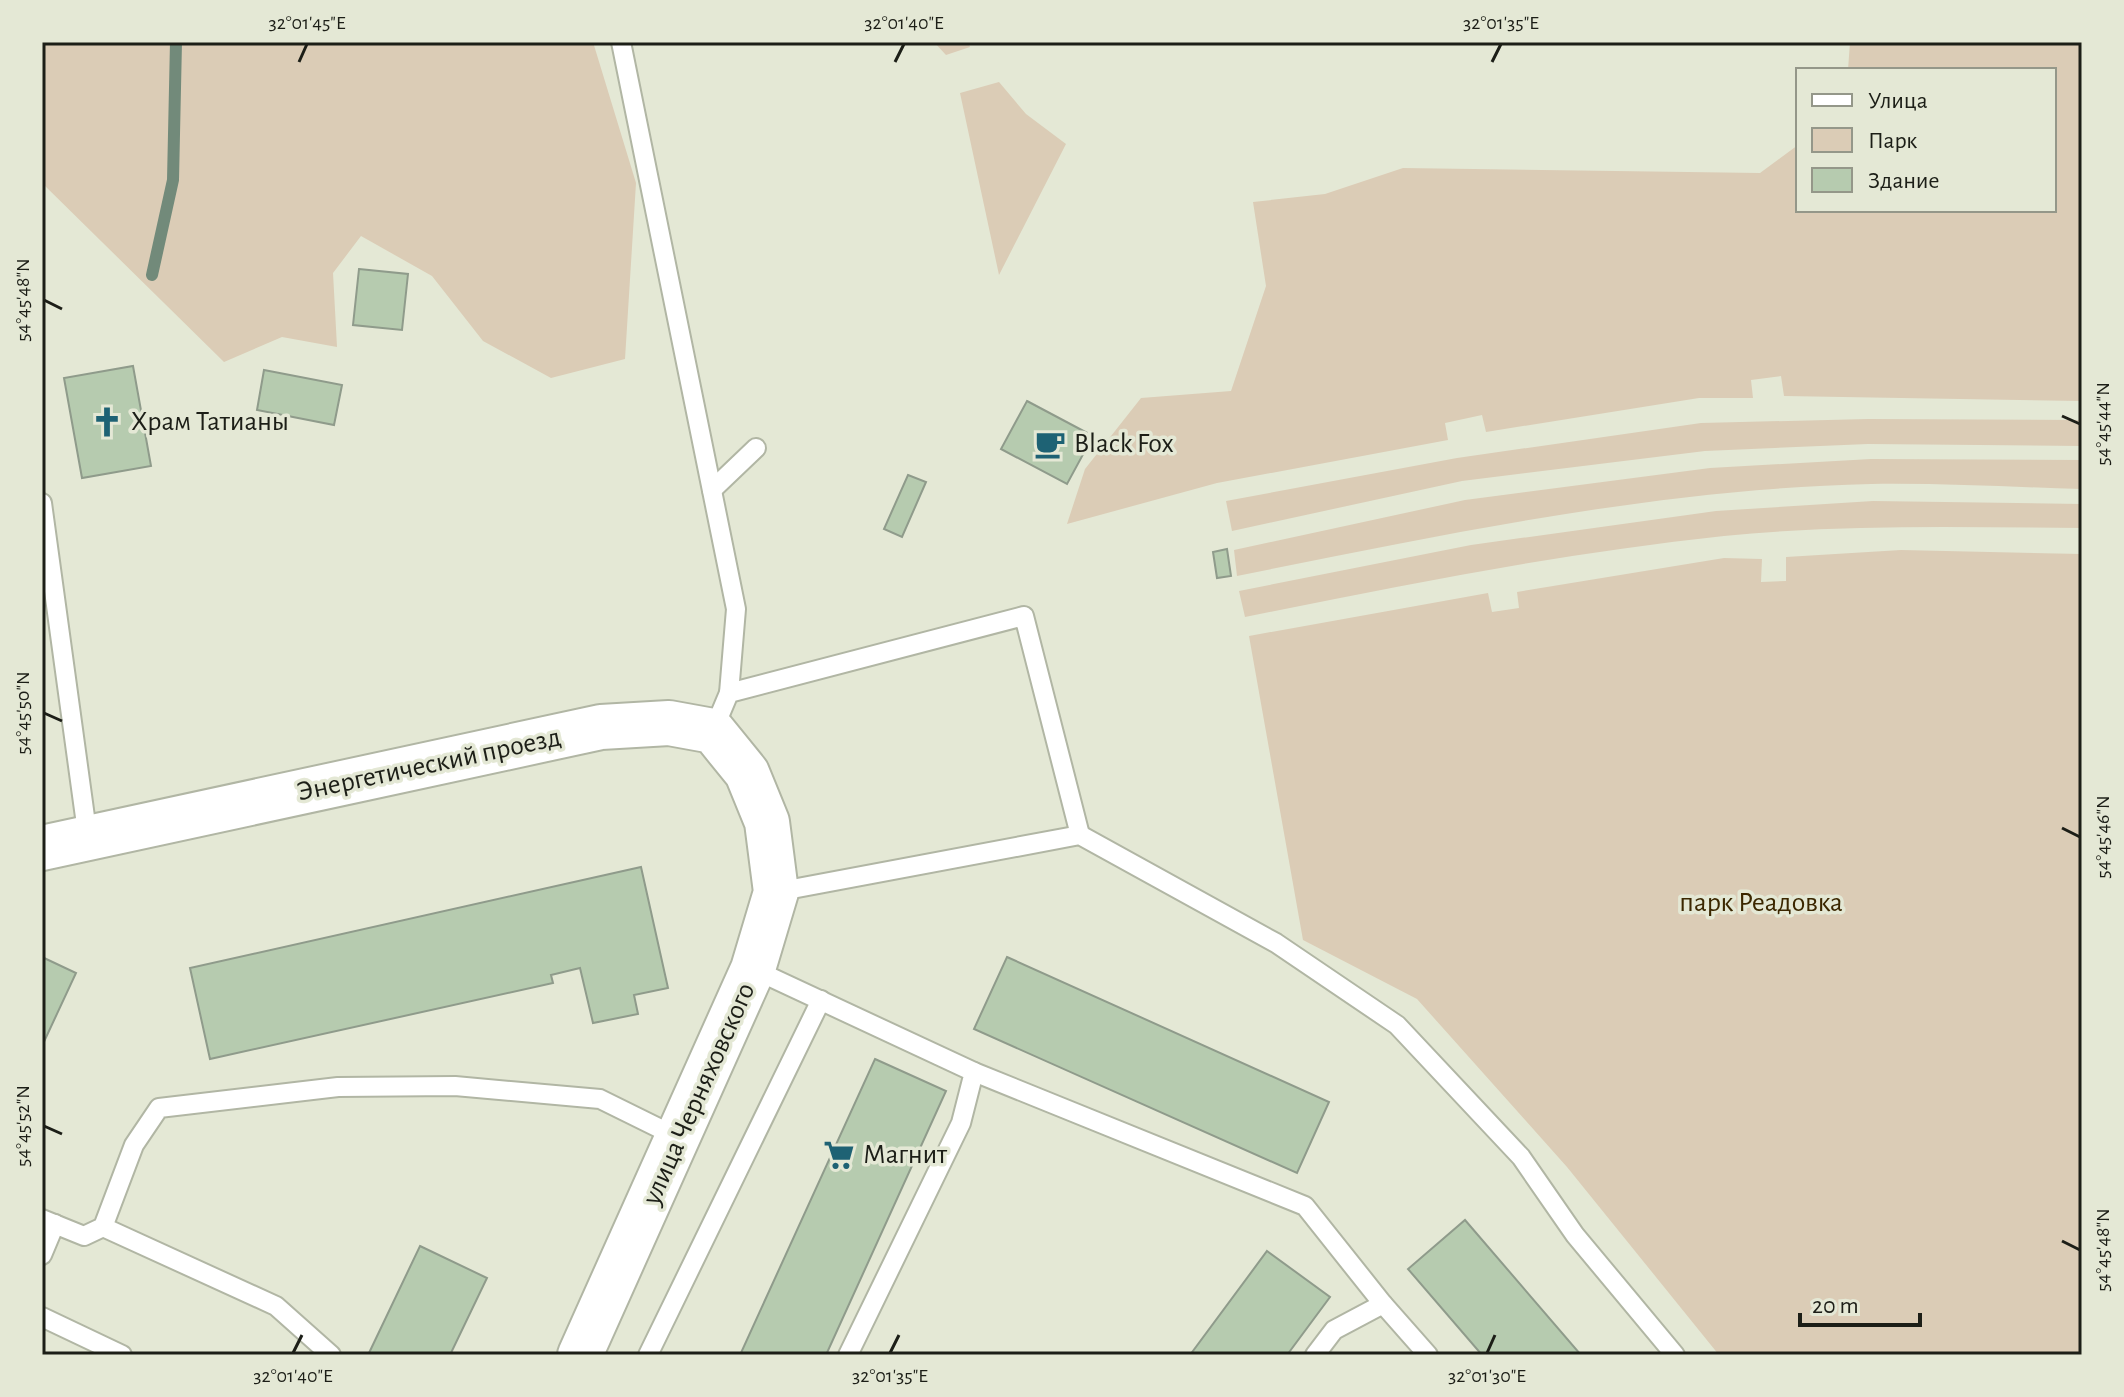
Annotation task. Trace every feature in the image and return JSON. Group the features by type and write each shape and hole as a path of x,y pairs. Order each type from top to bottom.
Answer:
{"street":[{"name":"улица Черняховского","path":"580,1355 753,969 776,892 767,822 721,712"},
{"name":"Энергетический проезд","path":"42,848 601,727 669,723 721,712"}],"lane":[{"path":"621,42 736,609 721,712 1024,616 1080,835"},
{"path":"712,490 756,448"},
{"path":"42,503 81,767 88,839"},
{"path":"776,892 1080,835 1276,943 1397,1025 1521,1157 1575,1235 1675,1355"},
{"path":"753,969 974,1072 1305,1206 1428,1355"},
{"path":"648,1355 821,1000"},
{"path":"848,1355 961,1123 974,1072"},
{"path":"42,1255 49,1222 84,1236 103,1227 134,1145 159,1108 338,1087 455,1086 600,1099 679,1139"},
{"path":"103,1227 276,1306 331,1355"},
{"path":"1315,1355 1334,1330 1383,1304"},
{"path":"42,1317 122,1355"}],"green space":[{"path":"42,42 593,42 636,183 625,359 551,378 483,341 432,276 361,236 333,273 337,347 282,337 224,362 42,183"},
{"path":"934,42 968,42 970,47 946,55"},
{"path":"1850,42 2082,42 2082,401 1784,396 1781,376 1751,380 1753,398 1699,398 1486,432 1482,415 1445,423 1448,440 1217,483 1067,524 1085,469 1141,398 1231,391 1266,286 1253,202 1325,194 1403,168 1760,173 1796,146 1796,212 2056,212 2056,68 1848,68"},
{"path":"999,82 1026,114 1066,144 999,275 960,93"},
{"path":"1868,419 2082,420 2082,446 1868,444 1705,451 1462,481 1232,531 1226,501 1457,458 1701,423"},
{"path":"1871,459 2082,460 2082,489 1871,484 1711,495 1552,516 1237,576 1234,550 1465,500 1710,468"},
{"path":"1873,501 2082,504 2082,528 1858,528 1724,536 1543,561 1245,617 1239,591 1471,545 1716,511"},
{"name":"парк Реадовка","path":"1901,550 2082,554 2082,1355 1719,1355 1567,1167 1417,999 1303,940 1249,636 1488,593 1492,612 1519,608 1517,592 1724,558 1762,559 1761,582 1786,581 1786,557"}],"building":[{"path":"359,269 408,274 402,330 353,325"},
{"name":"Храм Татианы","path":"133,366 151,466 82,478 64,378"},
{"path":"264,370 342,385 334,425 257,410"},
{"path":"1027,401 1093,436 1067,484 1001,449"},
{"path":"908,475 926,482 902,537 884,529"},
{"path":"1227,549 1231,576 1217,578 1213,552"},
{"path":"641,867 668,988 634,995 638,1014 593,1023 580,968 551,975 553,983 210,1059 190,968"},
{"path":"42,957 76,973 42,1046"},
{"path":"1007,957 1329,1102 1297,1173 974,1029"},
{"path":"875,1059 946,1091 826,1355 740,1355"},
{"path":"1465,1220 1581,1355 1482,1355 1408,1269"},
{"path":"420,1246 487,1278 450,1355 372,1355 369,1353"},
{"path":"1267,1251 1330,1297 1287,1355 1190,1355"}],"waterway":[{"path":"152,275 173,180 176,42"}],"place":[{"name":"Храм Татианы","path":"107,422"},
{"name":"Black Fox","path":"1050,444"},
{"name":"Магнит","path":"839,1155"}]}
